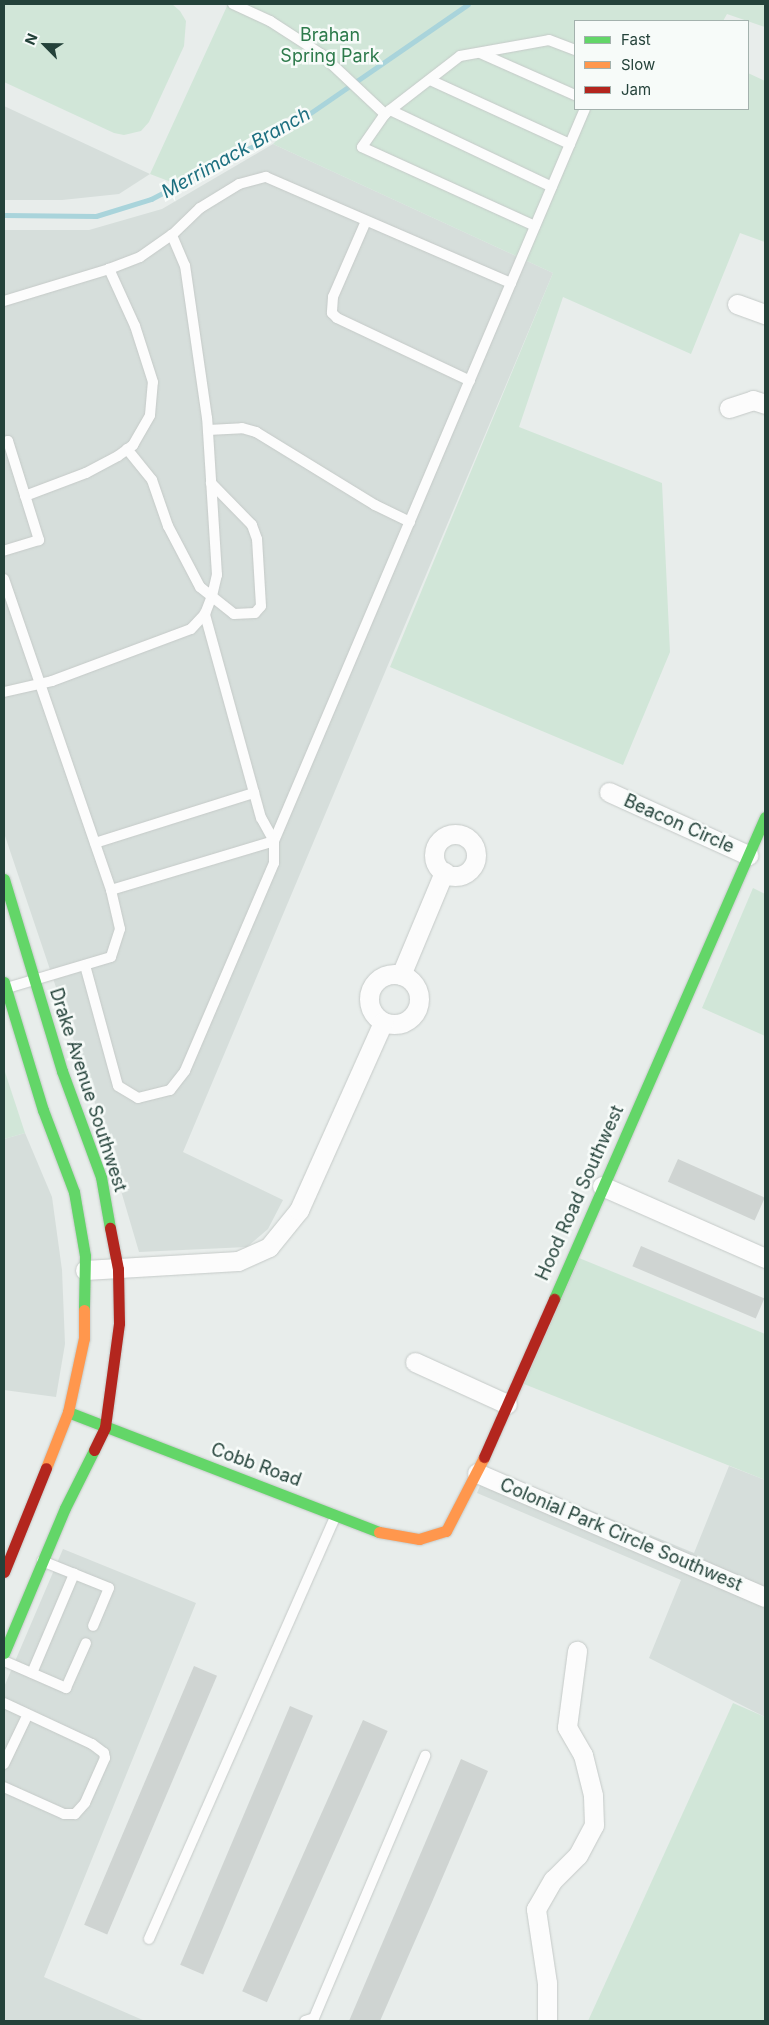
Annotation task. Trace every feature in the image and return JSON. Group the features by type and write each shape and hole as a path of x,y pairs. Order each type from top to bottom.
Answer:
{"street":[{"path":"738,304 765,314"},
{"path":"729,408 753,400 765,404"},
{"name":"Beacon Circle","path":"609,792 748,855"},
{"name":"Hood Road Southwest","path":"393,1536 419,1539 446,1531 477,1473 765,818"},
{"path":"401,975 444,872"},
{"name":"Drake Avenue Southwest","path":"4,879 62,1071 101,1177 118,1270 119,1323 106,1427 42,1561 4,1653"},
{"path":"401,975 414,984 420,1000 418,1008 407,1021 391,1024 383,1022 376,1018 369,1003 372,986 384,976 401,975"},
{"path":"4,1572 68,1412 84,1338 85,1270 74,1192 43,1110 5,985"},
{"path":"85,1270 118,1270 238,1261 269,1247 299,1210 383,1022"},
{"path":"602,1186 765,1258"},
{"path":"415,1362 507,1404"},
{"name":"Cobb Road","path":"68,1412 393,1536"},
{"name":"Colonial Park Circle Southwest","path":"477,1473 765,1597"},
{"path":"547,2021 546,1983 536,1909 553,1880 578,1855 594,1825 592,1795 583,1755 567,1727 577,1651"}],"lane":[{"path":"233,4 270,22 322,54 364,96 387,112 552,187"},
{"path":"535,226 362,147 387,112 460,56 549,40 574,50"},
{"path":"480,53 574,95"},
{"path":"430,80 570,144"},
{"path":"86,965 118,1086 138,1098 170,1090 185,1071 274,863 274,841 585,110"},
{"path":"4,301 109,269 140,257 172,235 200,208 238,184 266,177 511,284"},
{"path":"366,220 333,297 332,313 337,318 470,381"},
{"path":"4,692 39,684 191,628 205,614 212,596 217,575 208,430 186,266 172,235"},
{"path":"25,496 86,473 127,450 147,422 154,382 136,326 109,269"},
{"path":"208,430 242,428 256,432 374,505 410,522"},
{"path":"4,442 8,440 39,540 4,551"},
{"path":"127,450 152,480 160,494 168,526 190,574 234,614 255,613 262,606 255,532 211,482"},
{"path":"4,579 8,609 39,684 95,843 111,890 120,928 111,957 35,980 5,985"},
{"path":"205,614 261,818 274,841"},
{"path":"95,843 254,793"},
{"path":"111,890 274,841"},
{"path":"149,1939 336,1513"},
{"path":"42,1561 109,1588 93,1626"},
{"path":"32,1673 74,1574"},
{"path":"4,1661 66,1688 86,1643"},
{"path":"4,1703 92,1744 104,1754 105,1758 85,1803 75,1814 64,1814 4,1787"},
{"path":"4,1764 28,1714"},
{"path":"305,2021 314,2018 425,1756"}],"shaded area":[{"path":"4,106 150,174 119,194 62,200 4,200"},
{"path":"273,144 553,273 183,1152 283,1200 268,1229 247,1247 139,1252 97,1109 4,833 4,230 89,230 162,209"},
{"path":"25,1133 52,1197 62,1270 65,1344 56,1397 4,1390 4,1139"},
{"path":"729,1466 765,1480 765,1717 649,1658 681,1580 477,1493 487,1468 694,1553"},
{"path":"63,1549 196,1603 44,1977 145,2021 4,2021 4,1687"}],"green space":[{"path":"4,4 172,4 180,11 186,21 184,46 149,122 141,131 124,135 114,133 4,82"},
{"name":"Brahan Spring Park","path":"228,4 765,4 765,27 727,14 724,20 574,20 574,110 749,110 749,73 765,81 765,242 740,233 691,354 563,297 519,427 662,483 670,652 623,765 390,667 553,273 273,144 290,127 289,117 171,182 150,174"},
{"path":"753,888 765,894 765,1036 702,1008"},
{"path":"4,1069 25,1133 4,1139"},
{"path":"579,1258 765,1334 765,1480 524,1384"},
{"path":"733,1703 765,1717 765,2021 588,2021"}],"building":[{"path":"678,1159 765,1198 755,1220 668,1182"},
{"path":"641,1246 764,1298 756,1319 632,1266"},
{"path":"194,1666 217,1676 107,1934 84,1925"},
{"path":"290,1706 313,1716 203,1974 180,1965"},
{"path":"363,1720 388,1731 267,2002 242,1991"},
{"path":"461,1759 488,1771 432,1902 380,2021 349,2021"}],"waterway":[{"name":"Merrimack Branch","path":"4,215 96,216 151,199 290,127 468,4"}],"traffic: fast":[{"path":"554,1299 765,817"},
{"path":"4,879 62,1071 101,1177 110,1228"},
{"path":"4,982 43,1110 74,1192 85,1256 84,1310"},
{"path":"68,1412 379,1532"},
{"path":"4,1653 65,1508 94,1450"}],"traffic: slow":[{"path":"46,1468 68,1412 84,1338 84,1310"},
{"path":"379,1532 419,1539 446,1531 484,1457"}],"traffic: jam":[{"path":"94,1450 105,1427 119,1323 118,1269 110,1228"},
{"path":"484,1457 554,1299"},
{"path":"4,1572 46,1468"}]}
